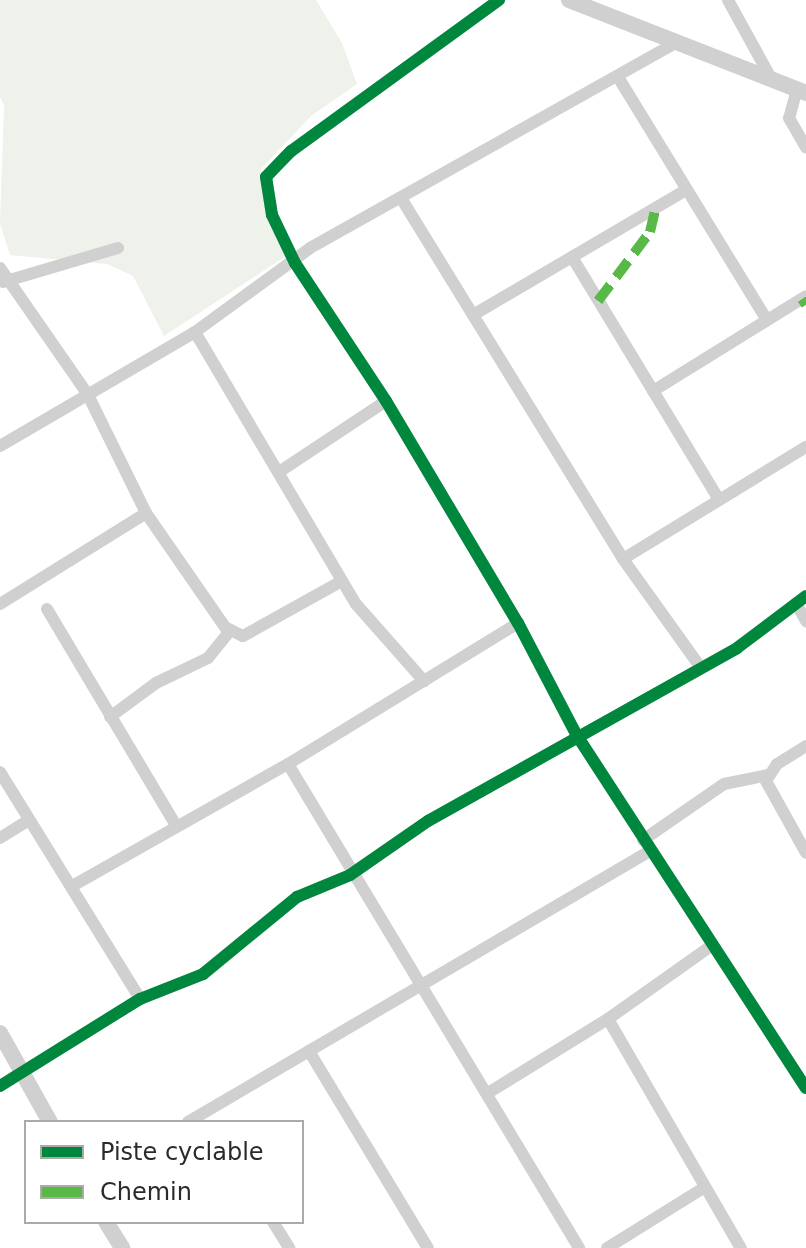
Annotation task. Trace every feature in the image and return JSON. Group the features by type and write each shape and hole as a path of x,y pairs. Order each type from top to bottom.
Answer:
{"street":[{"path":"499,0 291,151 266,177 272,215 295,263 386,401 518,623 576,734 806,1088"},
{"path":"569,0 802,91 789,118 806,148"},
{"path":"728,0 772,80"},
{"path":"0,446 195,332 295,263 310,248 675,43"},
{"path":"618,77 767,320"},
{"path":"473,315 686,190"},
{"path":"401,198 623,559 699,665"},
{"path":"118,248 2,277 87,393 146,513 230,631 249,634 342,581"},
{"path":"572,257 719,500"},
{"path":"653,391 806,296"},
{"path":"195,332 342,581 424,681"},
{"path":"279,472 386,401"},
{"path":"623,559 806,447"},
{"path":"0,604 146,513"},
{"path":"0,1086 140,999 203,974 288,903 350,875 428,821 576,734 653,698 699,665 745,643 801,600 806,621"},
{"path":"47,609 175,824"},
{"path":"74,885 175,824 288,764 518,623"},
{"path":"110,717 156,683 208,658 230,631"},
{"path":"207,1117 646,845 724,784 768,775 806,746"},
{"path":"288,764 350,875 488,1093 579,1248"},
{"path":"0,772 27,821 74,885 140,999"},
{"path":"768,775 767,788 806,853"},
{"path":"0,838 27,821"},
{"path":"488,1093 608,1019 711,946"},
{"path":"608,1019 741,1248"},
{"path":"0,1033 49,1120"},
{"path":"309,1051 428,1248"},
{"path":"607,1248 705,1187"},
{"path":"107,1224 122,1248"},
{"path":"274,1224 289,1248"}],"shaded area":[{"path":"0,0 316,0 342,43 357,84 311,116 261,169 270,219 286,256 164,336 133,276 107,264 10,255 0,224 4,105 0,97"}],"marked path":[{"path":"598,301 650,232 656,207"},
{"path":"802,299 806,305"}],"cycle path":[{"path":"499,0 291,151 266,177 272,215 295,263 386,401 518,623 576,734 806,1088"},
{"path":"0,1086 140,999 203,974 297,897 350,875 428,821 737,648 806,596"}]}
